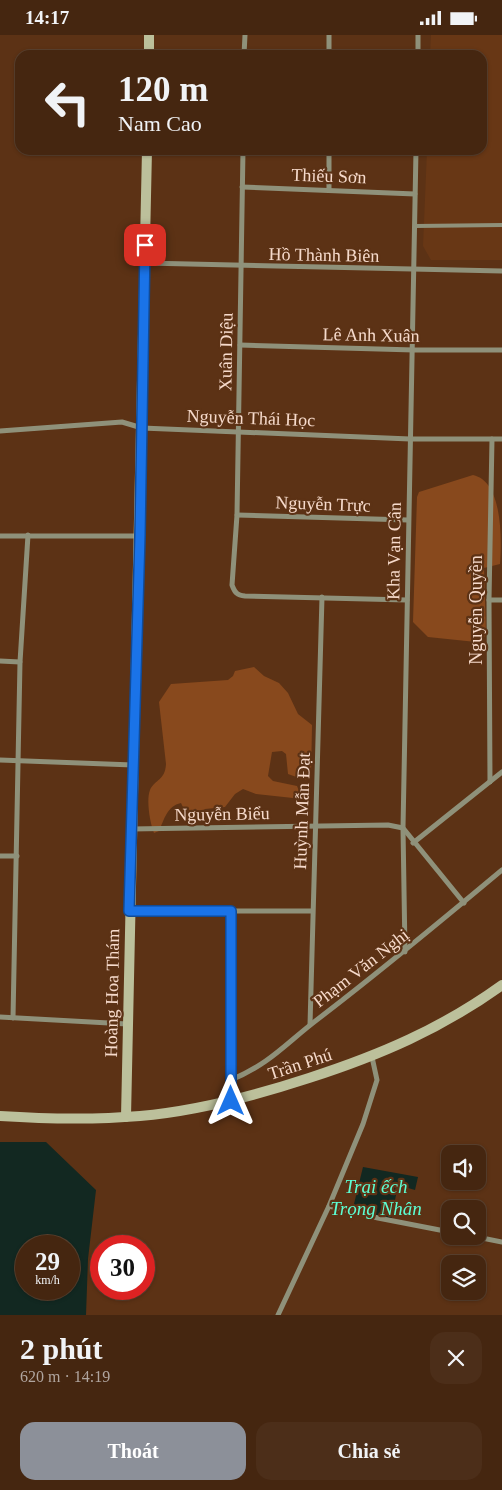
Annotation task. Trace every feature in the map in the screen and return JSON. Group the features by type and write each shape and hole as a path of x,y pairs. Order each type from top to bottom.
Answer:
{"street":[{"path":"149,35 149,50"},
{"path":"244,35 244,50"},
{"path":"329,35 329,50"},
{"path":"418,35 418,50"},
{"name":"Hoàng Hoa Thám","path":"126,1117 147,155"},
{"name":"Xuân Diệu","path":"243,155 237,515 232,585 238,595 245,596 322,597"},
{"path":"329,155 329,190"},
{"name":"Kha Vạn Cân","path":"405,952 403,828 408,520 414,350 416,155"},
{"name":"Thiếu Sơn","path":"242,187 415,194"},
{"name":"Hồ Thành Biên","path":"144,263 414,271 502,271"},
{"name":"Lê Anh Xuân","path":"240,345 414,350 502,350"},
{"name":"Nguyễn Thái Học","path":"0,431 122,422 142,428 410,439 502,439"},
{"name":"Nguyễn Quyền","path":"490,782 489,600 492,439"},
{"name":"Nguyễn Trực","path":"237,515 408,520"},
{"path":"13,1018 20,662 28,535"},
{"path":"0,536 140,536"},
{"path":"322,597 407,600"},
{"name":"Huỳnh Mẫn Đạt","path":"310,1025 322,597"},
{"path":"489,600 502,600"},
{"path":"0,661 20,662"},
{"path":"0,761 133,765"},
{"path":"413,843 502,772"},
{"name":"Nguyễn Biểu","path":"131,829 388,825 403,828"},
{"path":"403,828 413,843 464,903"},
{"path":"0,856 17,856"},
{"name":"Phạm Văn Nghị","path":"231,1080 249,1073 277,1055 310,1025 405,952 502,871"},
{"path":"129,911 312,911"},
{"path":"231,911 231,1101"},
{"name":"Trần Phú","path":"0,1116 71,1120 126,1117 231,1101 287,1086 372,1057 438,1025 478,1002 502,985"},
{"path":"0,1017 127,1024"},
{"path":"278,1315 329,1206 363,1124 376,1085 377,1075 372,1057"},
{"path":"329,1206 441,1230"},
{"path":"486,1239 502,1242"}],"lane":[{"path":"415,225 502,225"}],"shaded area":[{"path":"431,35 502,35 502,260 431,260 423,246 427,155 487,155 487,50 430,50"},
{"path":"473,475 483,479 490,487 495,498 500,525 500,564 484,568 486,633 483,640 476,642 428,637 413,622 417,497 419,492"},
{"path":"254,667 264,676 279,683 288,693 298,714 312,725 311,776 305,780 288,774 286,754 282,751 272,752 268,776 273,781 297,786 299,791 293,798 256,794 243,789 235,794 225,807 205,809 194,818 188,818 181,803 169,810 159,831 154,833 149,811 149,794 152,786 164,774 166,764 159,702 171,684 228,680 235,671"}],"water":[{"path":"0,1142 46,1142 96,1190 88,1259 86,1315 0,1315"},
{"name":"Trại ếch Trọng Nhân","path":"363,1167 418,1177 415,1190 398,1185 391,1220 352,1212"}],"route":[{"path":"145,245 140,536 129,911 231,911 231,1101"}]}
